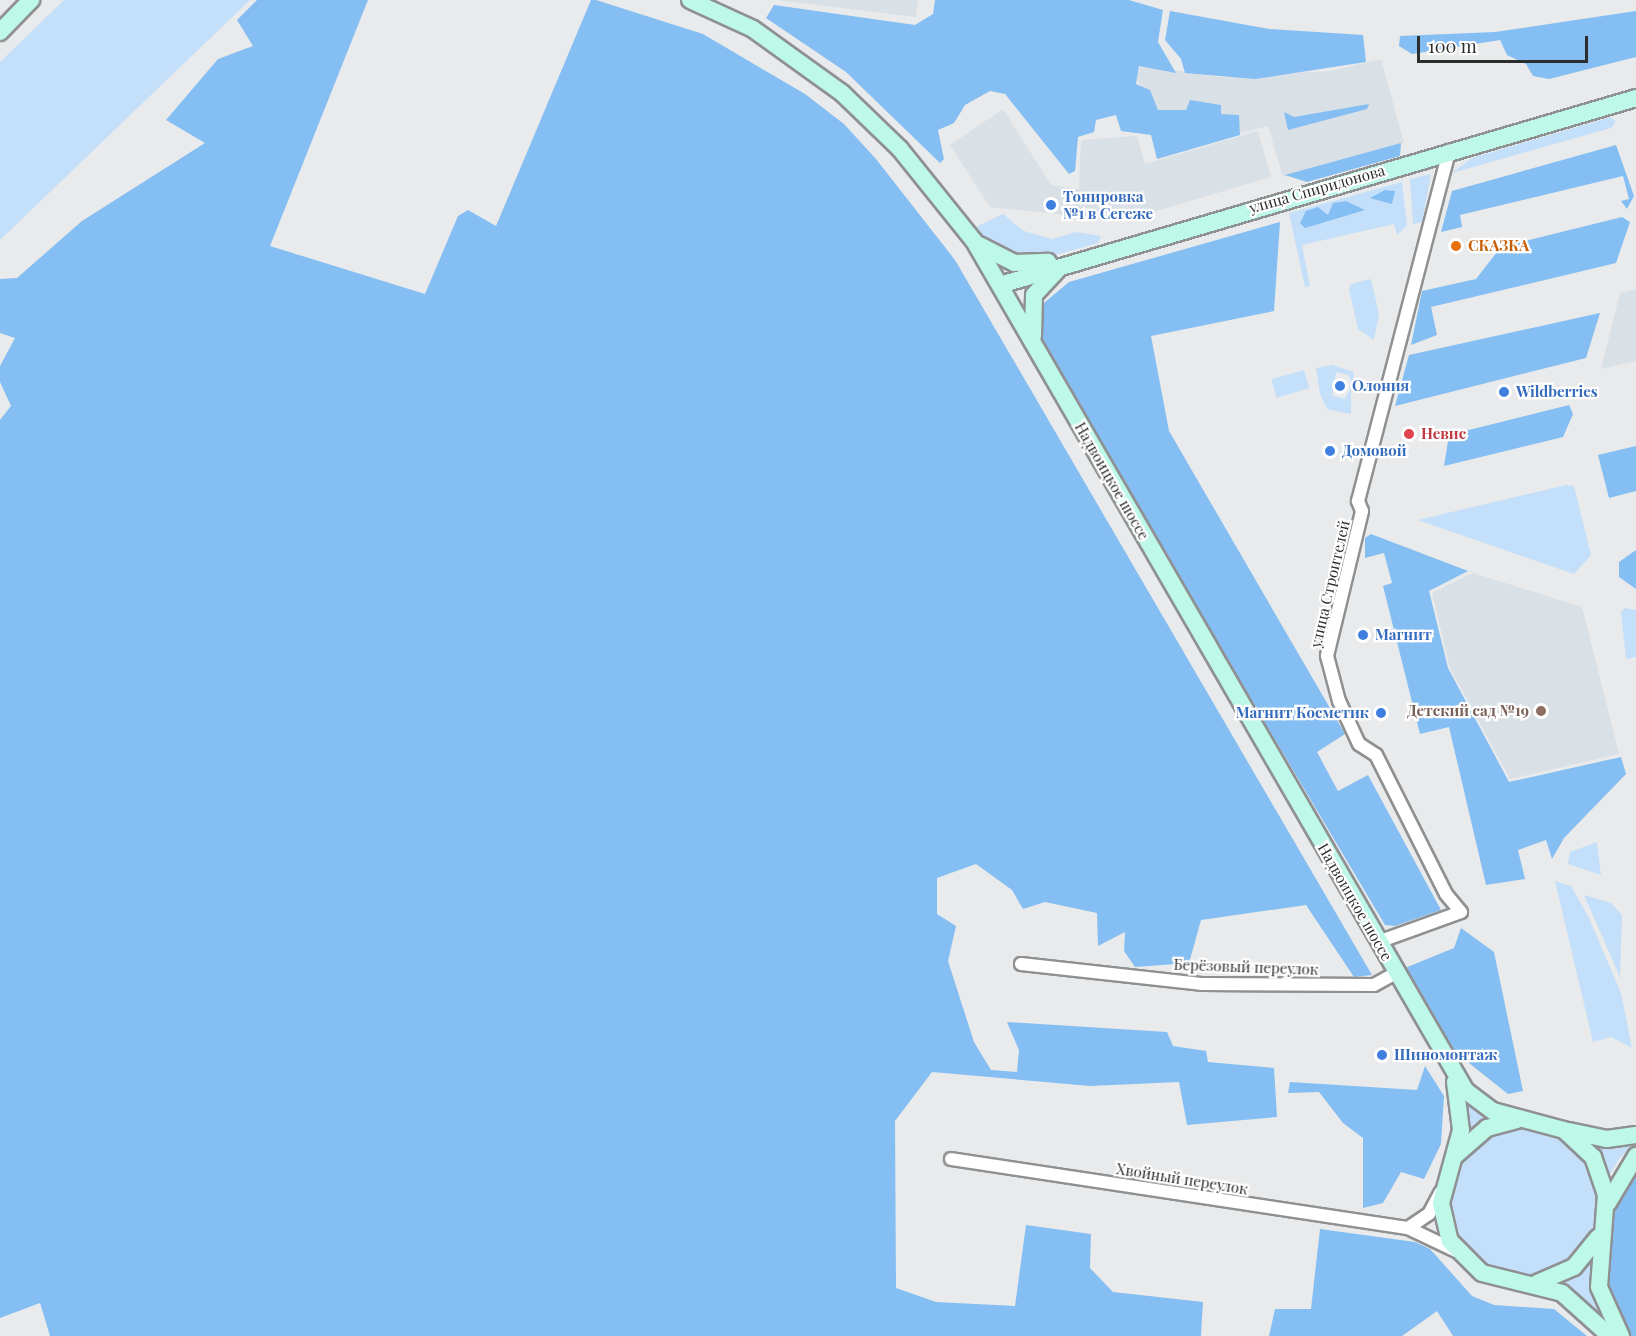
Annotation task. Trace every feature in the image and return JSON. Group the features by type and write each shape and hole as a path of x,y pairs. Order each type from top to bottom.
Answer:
{"main road":[{"path":"0,32 31,0"},
{"name":"Надвоицкое шоссе","path":"690,0 753,30 842,93 900,149 974,241 1439,1047"},
{"name":"улица Спиридонова","path":"1000,285 1073,259 1636,98"},
{"path":"974,241 1014,263 1073,259"},
{"path":"1042,359 1031,325 1034,295 1073,259"},
{"path":"1439,1047 1474,1099 1493,1110 1564,1130 1607,1139 1636,1135"},
{"path":"1439,1047 1462,1112 1452,1161 1442,1190 1443,1222 1458,1252 1482,1274 1529,1284 1574,1299 1610,1336"},
{"path":"1452,1161 1487,1128 1534,1120"},
{"path":"1564,1130 1587,1149 1601,1175 1602,1226 1599,1287 1620,1336"},
{"path":"1529,1284 1574,1267 1602,1226 1614,1185 1636,1156"}],"street":[{"name":"улица Строителей","path":"1378,942 1461,912 1446,894 1376,755 1359,744 1328,656 1362,511 1358,501 1449,151"},
{"name":"Берёзовый переулок","path":"1021,964 1200,984 1374,985 1396,973"},
{"name":"Хвойный переулок","path":"951,1160 1408,1228 1458,1252"},
{"path":"1408,1228 1429,1214 1442,1190"}],"shaded area":[{"path":"64,0 250,0 0,240 0,62"},
{"path":"257,0 368,0 270,246 425,294 458,216 468,210 496,226 591,0 596,0 703,34 805,94 844,124 876,159 955,260 1372,975 1354,977 1306,905 1201,920 1189,963 1135,967 1124,951 1125,932 1098,946 1097,913 1045,902 1023,909 1012,890 976,864 937,878 937,914 956,926 948,961 974,1042 991,1070 1017,1072 1019,1050 1007,1022 1167,1032 1173,1046 1206,1051 1208,1062 1274,1068 1277,1117 1187,1125 1179,1082 1090,1086 932,1072 895,1121 896,1288 936,1302 1015,1306 1026,1225 1091,1234 1090,1268 1113,1292 1203,1302 1201,1336 50,1336 40,1303 0,1318 0,420 11,406 0,382 0,366 15,338 0,333 0,279 17,278 82,221 205,143 166,120 218,59 253,46 237,20"},
{"path":"776,0 918,0 916,17"},
{"path":"935,0 1129,0 1163,10 1158,42 1176,73 1139,66 1136,84 1150,90 1158,110 1186,110 1190,100 1221,105 1221,114 1239,115 1240,135 1157,159 1151,135 1121,131 1116,115 1096,120 1094,132 1078,137 1075,171 1069,174 1005,94 990,91 965,105 954,123 938,130 944,159 940,163 846,72 766,18 774,5 915,25 933,14"},
{"path":"1170,11 1269,29 1363,35 1366,62 1255,79 1185,73 1181,59 1165,40"},
{"path":"1636,11 1636,57 1549,79 1533,76 1526,64 1507,55 1500,40 1412,54 1399,46 1400,36 1495,32"},
{"path":"1381,59 1404,143 1283,177 1268,126 1241,133 1237,117 1157,112 1137,79 1140,65 1218,77 1331,71"},
{"path":"1369,104 1367,109 1288,130 1284,112 1294,117"},
{"path":"1003,109 1051,185 1079,189 1081,140 1137,136 1145,164 1258,131 1271,177 1123,221 990,207 950,145"},
{"path":"1611,117 1616,122 1611,128 1452,173 1472,158"},
{"path":"1401,143 1400,156 1307,182 1285,175"},
{"path":"1616,145 1634,196 1627,209 1621,201 1629,199 1623,176 1460,215 1462,227 1441,232 1452,191"},
{"path":"1431,174 1422,222 1413,224 1410,179"},
{"path":"1402,182 1407,226 1397,235 1394,224 1302,245 1310,286 1305,287 1289,213"},
{"path":"1385,190 1395,191 1392,204 1370,198"},
{"path":"1346,201 1365,210 1305,228 1300,223 1306,211 1318,207 1328,215 1333,203"},
{"path":"1003,214 1024,231 1052,239 1076,232 1101,236 1098,243 1045,258 1003,254 977,235 976,227"},
{"path":"1622,217 1630,222 1616,263 1431,307 1437,335 1411,345 1422,291 1476,279 1501,247"},
{"path":"1280,222 1274,311 1151,336 1169,431 1345,734 1317,752 1338,791 1368,775 1441,910 1395,926 1385,925 1050,361 1038,326 1038,308 1069,282"},
{"path":"1371,279 1379,314 1374,340 1358,329 1349,289 1351,284"},
{"path":"1636,289 1636,361 1601,369 1620,293"},
{"path":"1600,313 1586,358 1395,406 1409,355"},
{"path":"1332,365 1354,372 1352,385 1349,375 1336,372 1332,396 1345,399 1351,388 1351,414 1327,409 1320,394 1316,368"},
{"path":"1304,370 1309,388 1277,398 1271,379"},
{"path":"1569,405 1573,414 1563,437 1444,466 1449,435"},
{"path":"1636,446 1636,491 1609,498 1598,455"},
{"path":"1566,485 1574,486 1591,555 1574,574 1418,520"},
{"path":"1371,534 1468,571 1429,591 1448,668 1509,782 1621,757 1626,774 1564,838 1552,859 1546,840 1518,850 1525,879 1486,885 1449,727 1420,734 1383,586 1392,583 1384,553 1365,558 1365,538"},
{"path":"1636,550 1636,589 1619,577 1619,562"},
{"name":"Детский сад №19","path":"1473,573 1582,607 1619,754 1510,779 1450,668 1432,593"},
{"path":"1625,608 1636,610 1636,657 1626,659 1621,612"},
{"path":"1597,842 1601,875 1568,864 1570,852"},
{"path":"1555,881 1571,886 1588,916 1621,993 1632,1048 1611,1037 1593,1042"},
{"path":"1584,895 1611,903 1622,915 1620,977"},
{"path":"1461,928 1494,952 1523,1091 1508,1094 1450,1048 1405,968 1454,948"},
{"path":"1425,1066 1444,1096 1441,1144 1424,1179 1401,1172 1383,1203 1363,1208 1363,1138 1343,1123 1319,1092 1288,1093 1290,1082 1417,1090"},
{"path":"1465,1096 1493,1120 1468,1136 1467,1112"},
{"path":"1524,1128 1539,1129 1553,1134 1577,1150 1593,1174 1598,1188 1598,1218 1593,1232 1577,1256 1553,1272 1539,1277 1524,1278 1509,1277 1495,1272 1471,1256 1455,1232 1450,1218 1449,1203 1450,1188 1455,1174 1471,1150 1495,1134 1509,1129"},
{"path":"1636,1142 1619,1159 1608,1177 1593,1145"},
{"path":"1636,1176 1636,1336 1622,1336 1602,1269 1617,1202"},
{"path":"1320,1229 1415,1242 1430,1249 1472,1296 1494,1305 1554,1309 1587,1336 1453,1336 1437,1311 1402,1336 1269,1336 1275,1309 1311,1309"},
{"path":"1595,1249 1616,1336 1586,1303 1551,1283"}],"place":[{"name":"Тонировка №1 в Сегеже","path":"1051,205"},
{"name":"СКАЗКА","path":"1456,246"},
{"name":"Олония","path":"1340,386"},
{"name":"Wildberries","path":"1504,392"},
{"name":"Невис","path":"1409,434"},
{"name":"Домовой","path":"1330,451"},
{"name":"Магнит","path":"1363,635"},
{"name":"Детский сад №19","path":"1541,711"},
{"name":"Магнит Косметик","path":"1381,713"},
{"name":"Шиномонтаж","path":"1382,1055"}]}
